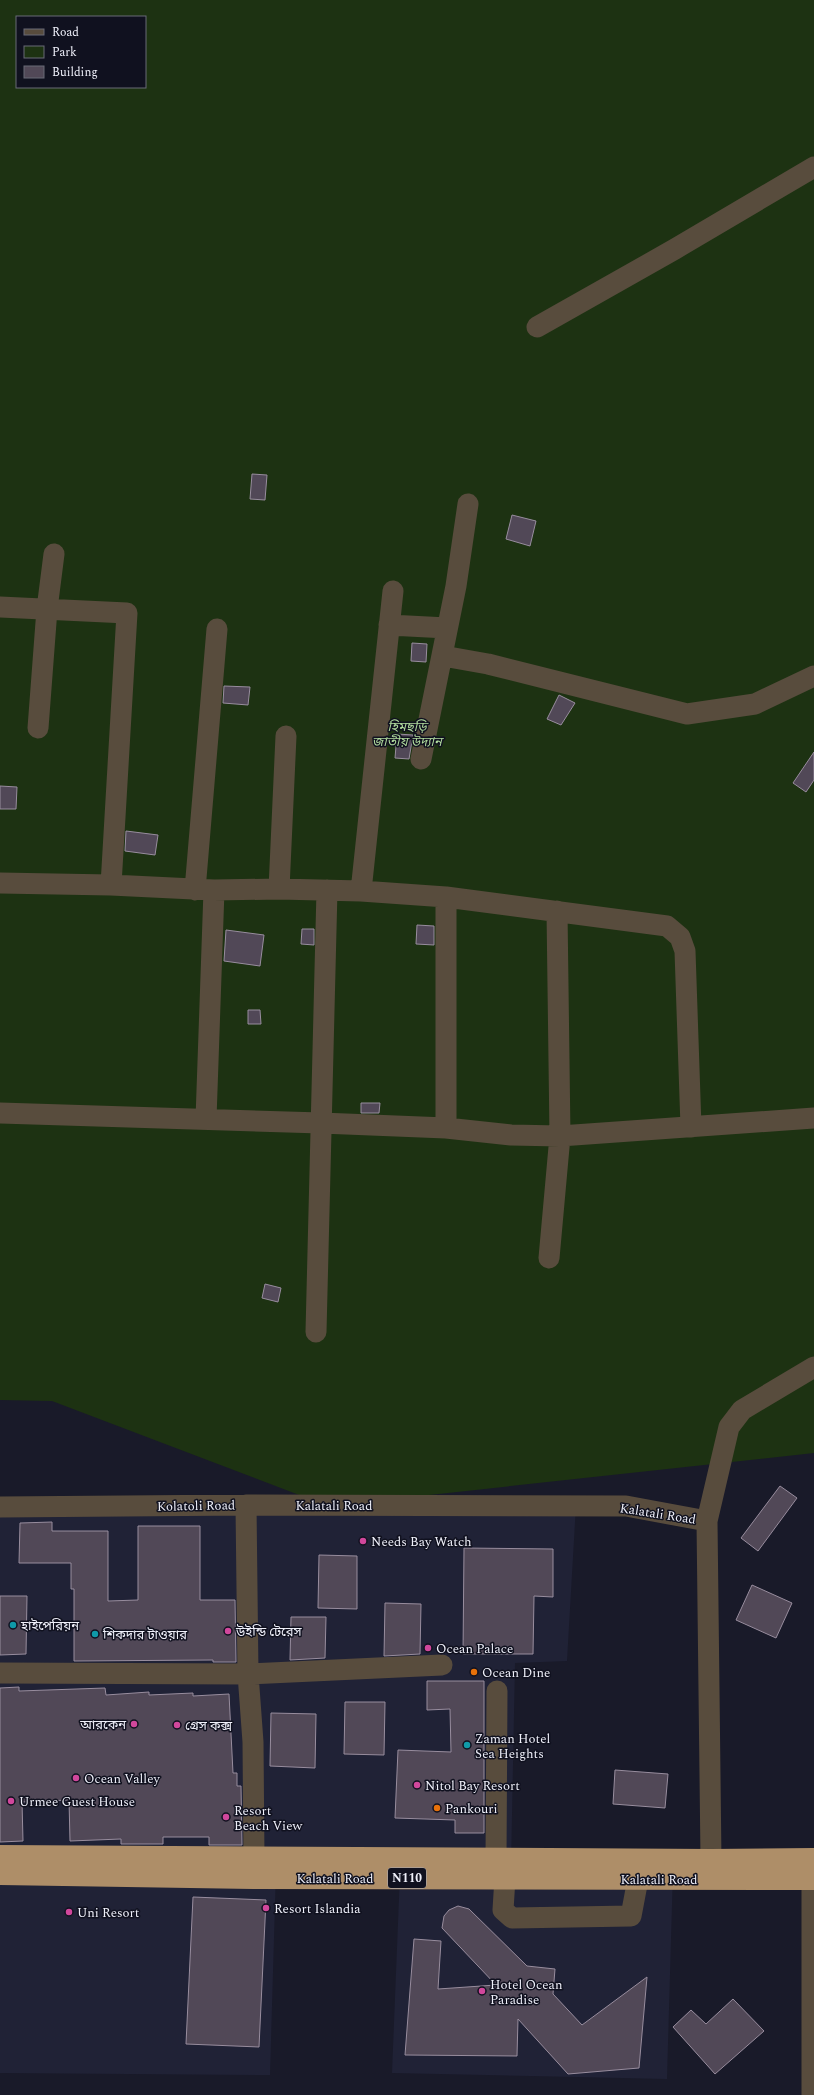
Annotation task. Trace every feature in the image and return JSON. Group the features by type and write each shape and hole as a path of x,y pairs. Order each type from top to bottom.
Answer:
{"highway":[{"name":"Kalatali Road","path":"0,1856 156,1867 505,1878 638,1879 813,1872"},
{"name":"Kalatali Road","path":"0,1874 156,1867 254,1858 711,1860 813,1872"}],"street":[{"path":"537,327 675,249 814,167"},
{"path":"421,759 456,586 468,504"},
{"path":"38,728 47,609 54,554"},
{"path":"361,891 393,591"},
{"path":"0,607 127,613 111,885"},
{"path":"389,625 447,628"},
{"path":"206,1118 204,890 217,629"},
{"path":"443,656 488,664 687,714 755,704 814,676"},
{"path":"279,889 286,736"},
{"path":"0,883 111,885 204,890 279,889 361,891 446,897 667,926 680,937 685,951 691,1127"},
{"path":"316,1332 327,890"},
{"path":"446,897 446,1128"},
{"path":"549,1258 560,1136 557,911"},
{"path":"0,1113 206,1118 446,1128 510,1135 560,1136 814,1118"},
{"path":"707,1522 729,1427 742,1410 814,1368"},
{"name":"Kalatali Road","path":"246,1505 626,1506 707,1522 711,1860"},
{"name":"Kolatoli Road","path":"0,1507 246,1505 248,1674 253,1742 254,1858"},
{"path":"0,1673 248,1674 442,1665"},
{"path":"496,1859 497,1691"},
{"path":"812,2095 813,1872"},
{"path":"505,1878 503,1910 512,1918 631,1916 638,1879"}],"shaded area":[{"path":"0,1503 576,1505 567,1661 515,1663 511,1866 673,1870 667,2079 392,2073 400,1873 276,1870 270,2075 0,2073"}],"green space":[{"name":"হিমছড়ি জাতীয় উদ্যান","path":"0,0 814,0 814,1453 328,1506 52,1401 0,1400"}],"building":[{"path":"252,474 267,475 265,500 250,499"},
{"path":"512,515 536,521 530,546 506,539"},
{"path":"412,643 427,644 426,662 411,661"},
{"path":"224,686 250,687 248,705 223,703"},
{"path":"559,695 575,703 561,725 547,719"},
{"path":"397,734 413,735 409,759 395,758"},
{"path":"814,752 814,780 806,792 793,783"},
{"path":"0,786 17,787 16,809 0,809"},
{"path":"126,831 158,835 155,855 125,851"},
{"path":"417,925 434,926 434,945 416,944"},
{"path":"302,929 314,929 314,945 301,944"},
{"path":"226,930 264,935 260,966 224,961"},
{"path":"248,1010 260,1010 261,1024 248,1024"},
{"path":"361,1103 380,1103 379,1113 361,1113"},
{"path":"265,1284 281,1288 278,1302 262,1298"},
{"path":"780,1486 797,1498 758,1551 741,1538"},
{"path":"52,1522 52,1531 108,1531 108,1601 138,1600 138,1526 200,1526 200,1600 235,1600 236,1662 213,1662 213,1660 74,1661 74,1589 71,1589 71,1563 19,1563 20,1523"},
{"path":"464,1548 553,1549 553,1597 534,1596 533,1654 463,1654"},
{"path":"319,1555 357,1556 357,1609 318,1608"},
{"path":"752,1585 792,1603 776,1638 736,1620"},
{"name":"হাইপেরিয়ন","path":"0,1596 27,1596 26,1654 0,1655"},
{"path":"385,1603 421,1604 420,1654 384,1656"},
{"path":"291,1617 326,1617 325,1658 290,1660"},
{"path":"427,1681 484,1681 484,1833 455,1833 455,1820 395,1818 398,1750 451,1752 450,1709 427,1710"},
{"path":"19,1687 19,1691 105,1688 106,1695 149,1692 149,1695 193,1693 193,1696 229,1694 233,1773 237,1773 237,1786 241,1786 242,1845 209,1845 209,1837 163,1837 163,1844 121,1844 121,1839 70,1841 69,1800 22,1802 23,1841 0,1842 0,1688"},
{"path":"345,1702 385,1702 384,1755 344,1754"},
{"path":"271,1713 316,1714 315,1768 270,1766"},
{"path":"615,1770 668,1774 665,1808 613,1804"},
{"path":"193,1897 266,1900 259,2047 186,2044"},
{"name":"Hotel Ocean Paradise","path":"458,1906 469,1909 527,1966 555,1969 553,1994 582,2025 647,1977 639,2068 568,2074 518,2019 517,2056 405,2055 414,1939 441,1941 438,1989 496,1985 442,1928 444,1916 449,1910"},
{"path":"733,1999 764,2031 715,2074 673,2027 691,2010 706,2024"}],"place":[{"name":"Needs Bay Watch","path":"363,1541"},
{"name":"হাইপেরিয়ন","path":"13,1625"},
{"name":"উইন্ডি টেরেস","path":"228,1631"},
{"name":"শিকদার টাওয়ার","path":"95,1634"},
{"name":"Ocean Palace","path":"428,1648"},
{"name":"Ocean Dine","path":"474,1672"},
{"name":"আরকেন","path":"134,1724"},
{"name":"গ্রেস কক্স","path":"177,1725"},
{"name":"Zaman Hotel Sea Heights","path":"467,1745"},
{"name":"Ocean Valley","path":"76,1778"},
{"name":"Nitol Bay Resort","path":"417,1785"},
{"name":"Urmee Guest House","path":"11,1801"},
{"name":"Pankouri","path":"437,1808"},
{"name":"Resort Beach View","path":"226,1817"},
{"name":"Resort Islandia","path":"266,1908"},
{"name":"Uni Resort","path":"69,1912"},
{"name":"Hotel Ocean Paradise","path":"482,1991"}]}
